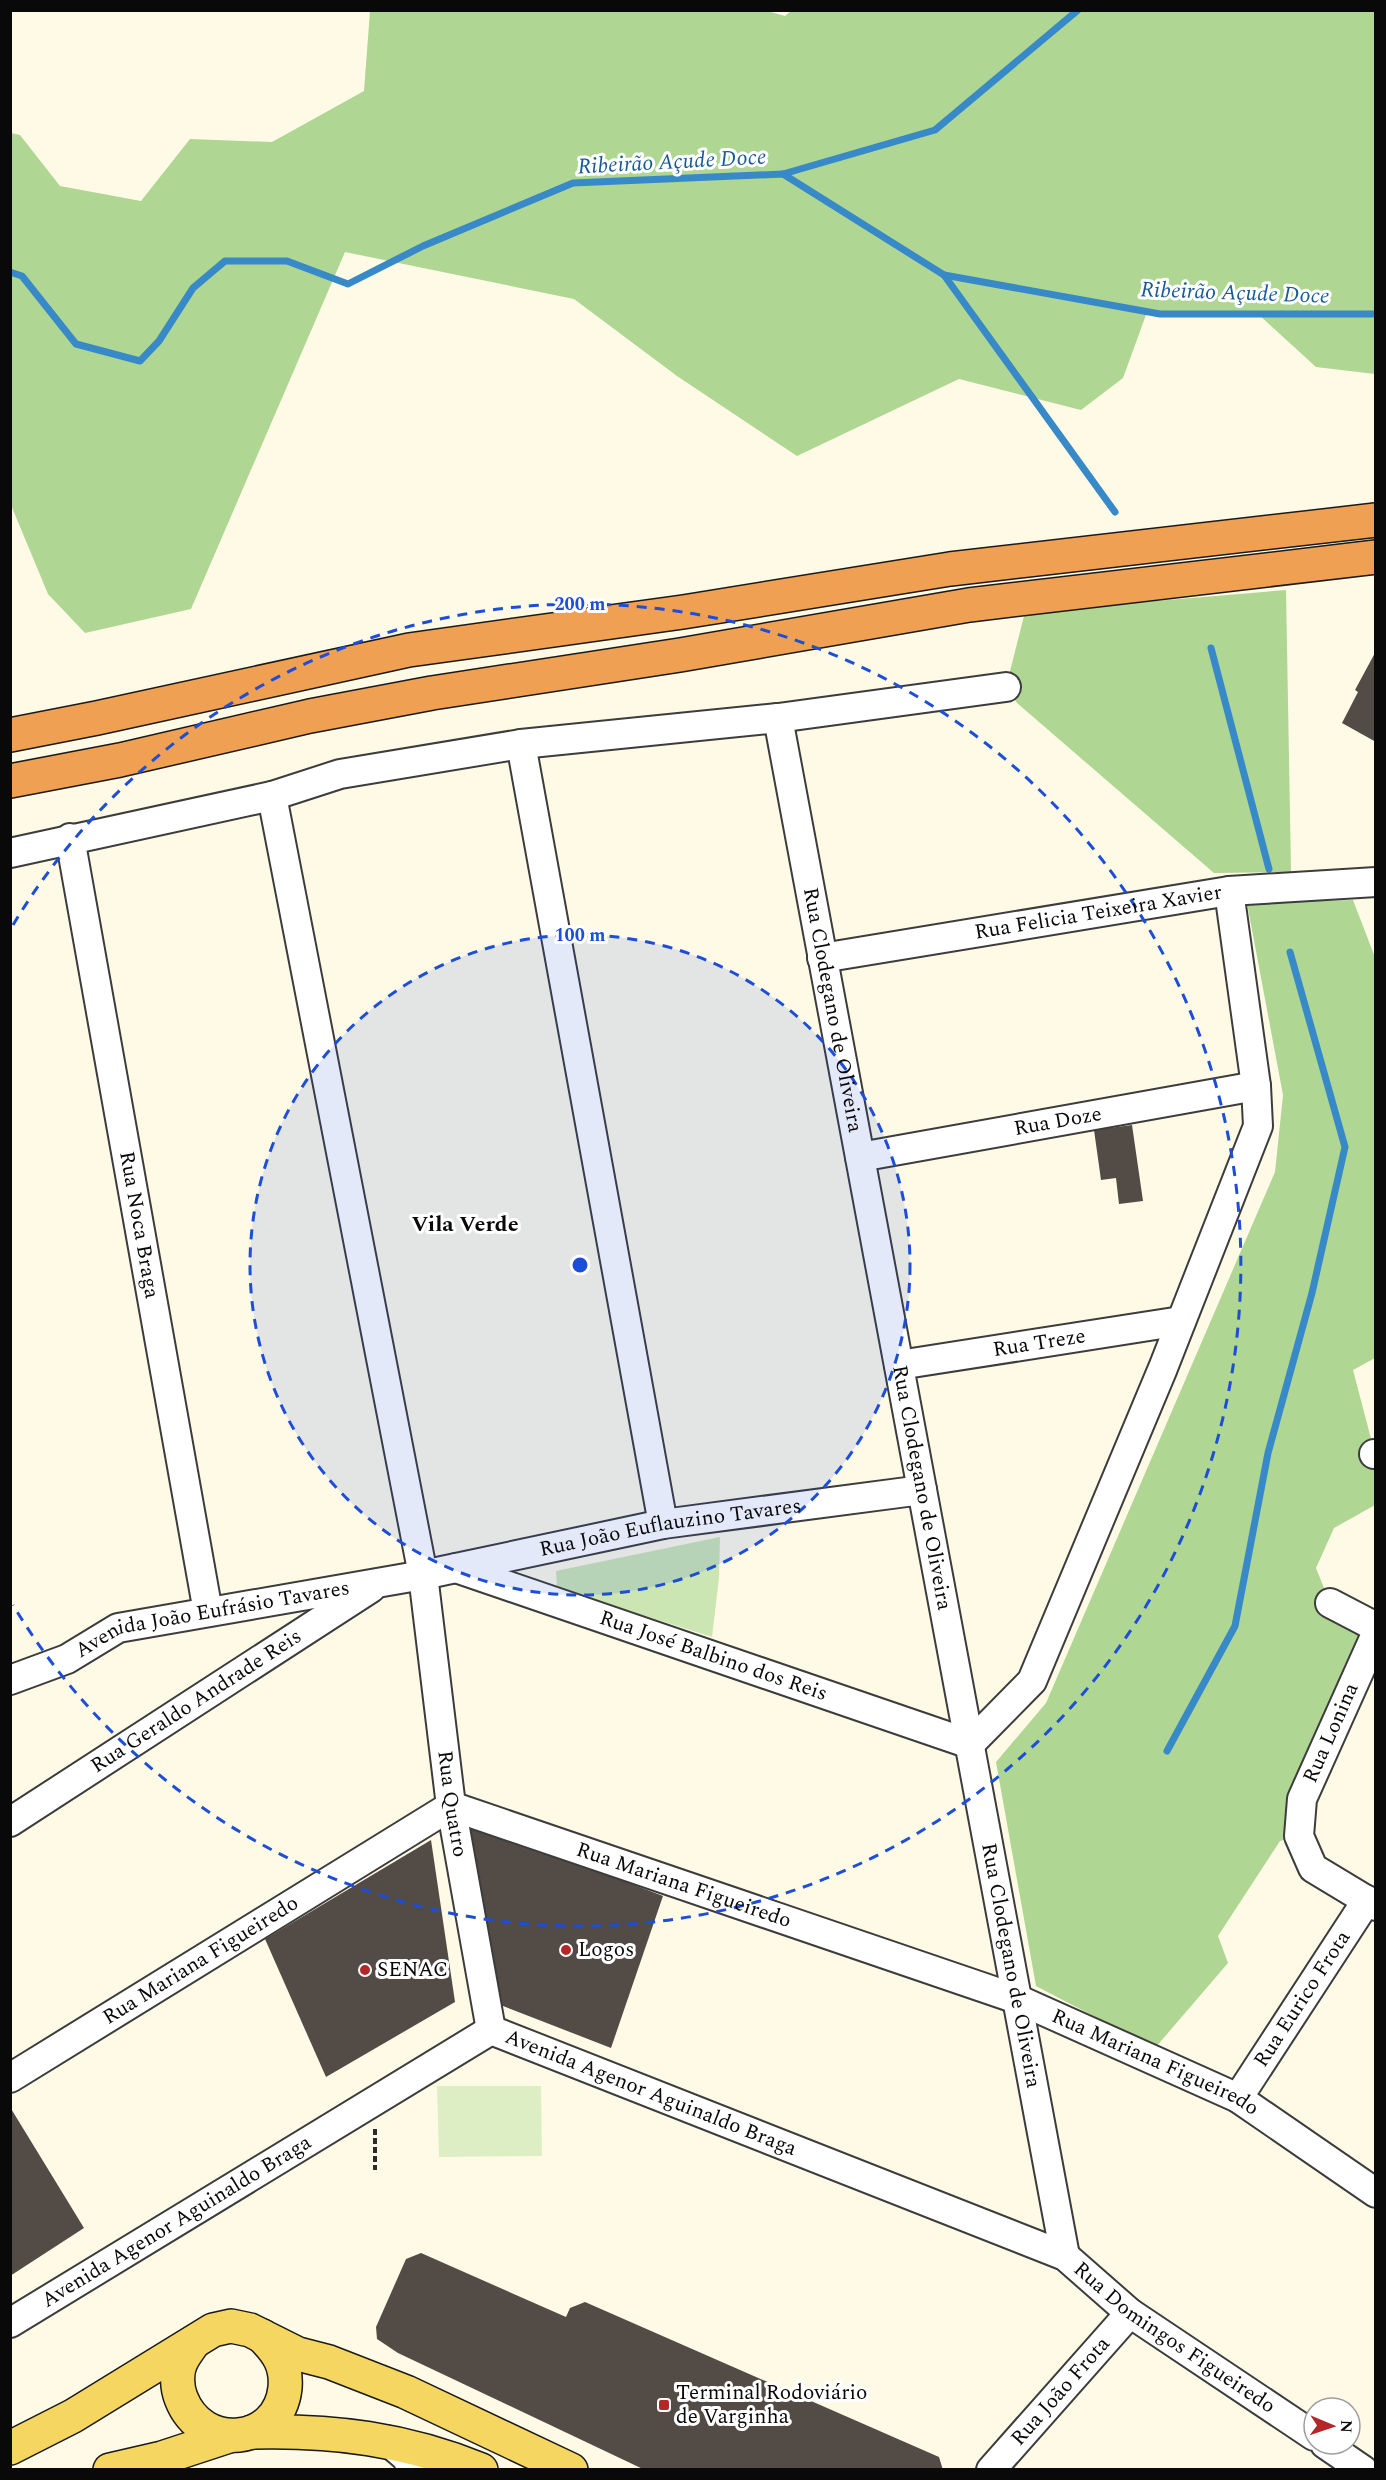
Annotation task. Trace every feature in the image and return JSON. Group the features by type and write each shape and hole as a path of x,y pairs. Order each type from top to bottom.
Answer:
{"highway":[{"path":"10,735 409,650 683,612 950,569 1376,520"},
{"path":"10,781 120,760 310,716 432,693 668,657 969,605 1376,557"}],"main road":[{"path":"10,2448 73,2416 213,2330 231,2326 250,2330 298,2354 329,2362 406,2392 571,2469"},
{"path":"113,2469 162,2458 240,2434 272,2419 284,2398 286,2374 278,2352 261,2335"},
{"path":"193,2343 180,2364 177,2389 186,2412 205,2429 240,2434 303,2431 386,2440 429,2451 470,2468"}],"street":[{"path":"10,853 70,838 272,796 340,774 521,744 778,718 1006,687"},
{"name":"Rua Clodegano de Oliveira","path":"778,718 1065,2256"},
{"path":"521,744 663,1524"},
{"name":"Rua Quatro","path":"272,796 423,1575 451,1806 491,2031"},
{"name":"Rua Noca Braga","path":"70,838 208,1612"},
{"name":"Rua Felicia Teixeira Xavier","path":"822,958 1229,891 1376,882"},
{"path":"969,1744 1032,1681 1181,1321 1258,1126 1256,1086 1229,891"},
{"name":"Rua Doze","path":"860,1157 1256,1086"},
{"name":"Rua Treze","path":"898,1365 1181,1321"},
{"name":"Rua João Euflauzino Tavares","path":"423,1575 663,1524 922,1490"},
{"name":"Rua José Balbino dos Reis","path":"456,1568 969,1744"},
{"name":"Avenida João Eufrásio Tavares","path":"11,1675 67,1659 118,1628 423,1575"},
{"name":"Rua Geraldo Andrade Reis","path":"10,1822 383,1581"},
{"path":"1330,1603 1376,1627"},
{"name":"Rua Lonina","path":"1371,1903 1313,1868 1299,1836 1302,1799 1376,1634"},
{"name":"Rua Mariana Figueiredo","path":"10,2078 451,1806 1017,1999 1238,2098 1376,2193"},
{"name":"Rua Eurico Frota","path":"1238,2098 1371,1903"},
{"name":"Avenida Agenor Aguinaldo Braga","path":"10,2323 491,2031 1065,2256"},
{"name":"Rua Domingos Figueiredo","path":"1065,2256 1130,2313 1302,2428"},
{"name":"Rua João Frota","path":"991,2469 1130,2313"},
{"path":"386,2440 406,2457 412,2469"},
{"path":"1344,2456 1364,2469"}],"path":[{"path":"375,2101 375,2170"}],"green space":[{"path":"792,10 1375,11 1375,374 1316,367 1258,314 1147,312 1123,378 1081,410 959,379 797,456 677,376 574,299 345,252 191,609 85,633 48,594 11,505 11,133 20,135 60,186 141,201 190,139 272,142 364,91 370,11 767,11 785,16"},
{"path":"1286,590 1291,872 1214,873 1017,703 1006,687 1025,612"},
{"path":"1353,900 1376,960 1375,1358 1353,1370 1375,1454 1375,1505 1334,1528 1316,1568 1330,1603 1375,1627 1299,1836 1280,1841 1218,1936 1228,1963 1155,2048 1036,1986 996,1762 1046,1703 1275,1172 1283,1095 1247,903"},
{"path":"720,1537 719,1578 712,1637 557,1588 556,1571"},
{"path":"437,2086 541,2086 542,2156 439,2157"}],"building":[{"path":"1376,651 1376,742 1342,723 1358,692 1355,690"},
{"path":"1132,1125 1143,1201 1119,1204 1116,1178 1101,1180 1094,1130"},
{"name":"Logos","path":"462,1819 663,1896 611,2048 498,2004"},
{"name":"SENAC","path":"431,1840 455,2002 326,2077 265,1939"},
{"path":"10,2107 84,2228 10,2276"},
{"name":"Terminal Rodoviário de Varginha","path":"421,2253 566,2317 570,2308 585,2302 939,2457 943,2470 645,2470 398,2353 377,2339 376,2327 406,2259"}],"waterway":[{"path":"783,174 935,130 1078,10"},
{"name":"Ribeirão Açude Doce","path":"10,272 22,276 76,344 140,361 159,341 193,288 225,261 287,261 348,284 423,246 573,183 783,174 944,275 1160,314 1376,314"},
{"path":"944,275 1115,512"},
{"path":"1211,648 1269,869"},
{"path":"1167,1751 1235,1626 1268,1453 1312,1293 1345,1147 1290,952"}],"place":[{"name":"Logos","path":"566,1950"},
{"name":"SENAC","path":"365,1970"},
{"name":"Terminal Rodoviário de Varginha","path":"664,2405"}],"district":[{"name":"Vila Verde","path":"465,1224"}]}
